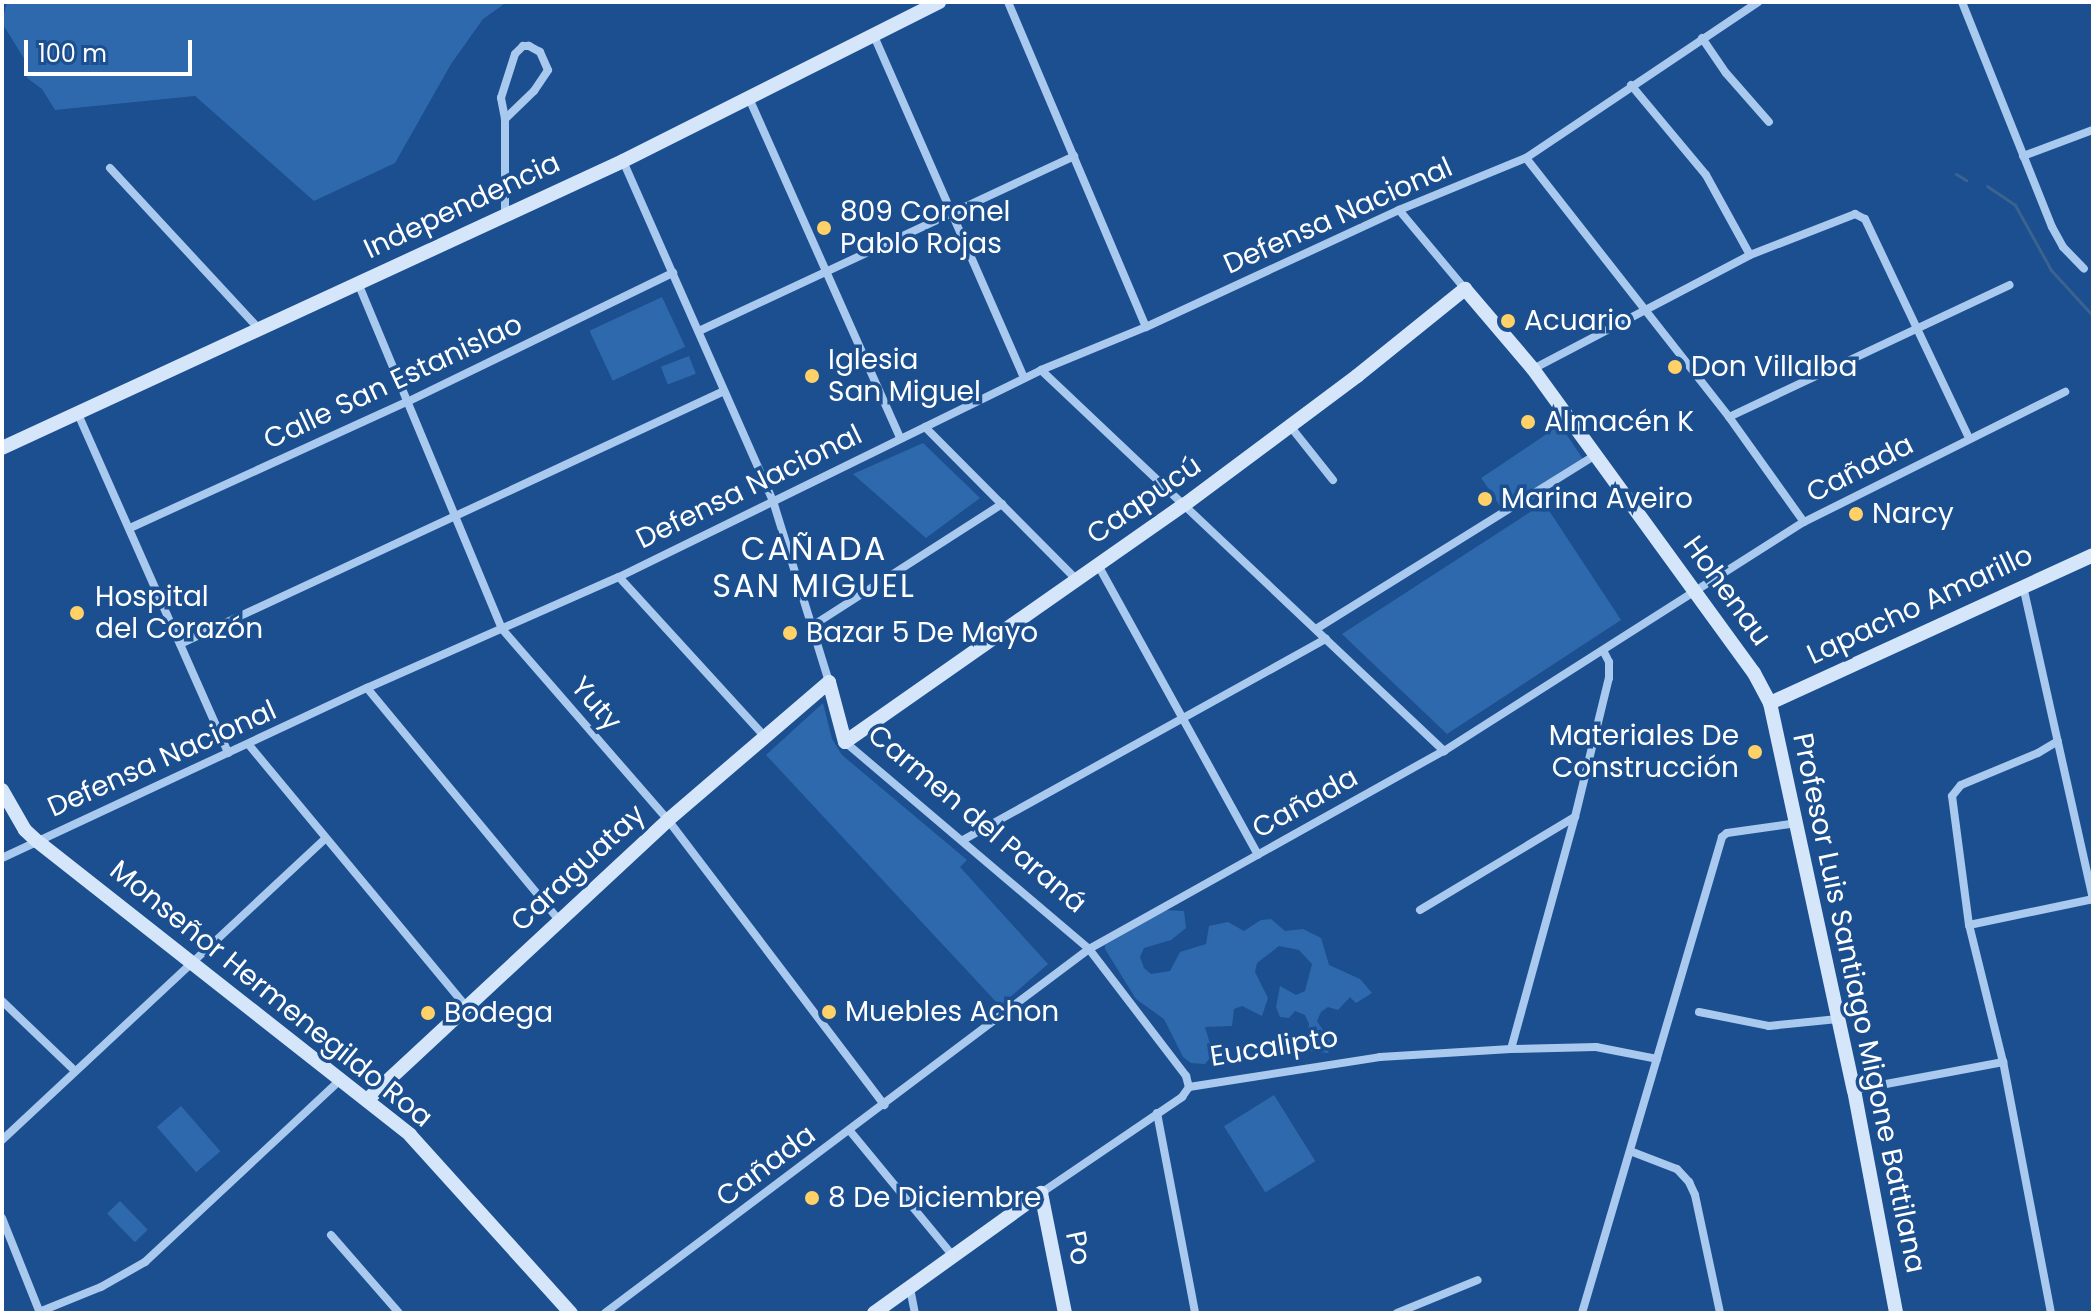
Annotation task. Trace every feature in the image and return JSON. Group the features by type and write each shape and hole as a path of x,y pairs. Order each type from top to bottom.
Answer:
{"street":[{"name":"Independencia","path":"2,448 623,161 939,2"},
{"path":"1008,2 1146,327"},
{"name":"Defensa Nacional","path":"2,858 367,688 619,577 1041,370 1146,327 1399,210 1526,158 1758,2"},
{"path":"1962,2 2052,227 2063,247 2084,269"},
{"path":"874,36 1024,378"},
{"path":"1702,38 1726,73 1769,122"},
{"path":"505,119 541,83 548,70 540,52 529,46 523,46 515,54 501,98 505,119 505,215"},
{"path":"1631,85 1706,175 1750,255"},
{"path":"748,96 900,437"},
{"path":"2023,156 2093,130"},
{"path":"699,331 1074,156"},
{"path":"1526,158 1645,307 1804,522"},
{"name":"Carmen del Paraná","path":"623,161 773,501 845,742 1089,949 1186,1076 1189,1087"},
{"path":"110,168 259,330"},
{"name":"Hohenau","path":"1399,210 1533,369 1754,673 1770,703"},
{"path":"1533,369 1645,307 1750,255 1850,214 1865,219 1969,438"},
{"name":"Calle San Estanislao","path":"130,528 407,402 673,273"},
{"name":"Yuty","path":"358,283 502,629 668,820 884,1105"},
{"path":"1729,417 2009,285"},
{"name":"Caapucú","path":"845,742 1184,505 1465,289"},
{"path":"1041,370 1444,751"},
{"path":"180,644 724,391"},
{"name":"Cañada","path":"605,1313 1089,949 1444,751 1804,522 2065,392"},
{"path":"78,414 228,753"},
{"path":"1290,426 1333,480"},
{"path":"925,427 1076,579"},
{"path":"1316,629 1596,455"},
{"path":"812,626 1002,504"},
{"name":"Lapacho Amarillo","path":"1770,703 2093,555"},
{"path":"1097,564 1258,855"},
{"path":"619,577 767,739"},
{"path":"1969,925 2093,899 2023,585"},
{"path":"963,840 1326,639"},
{"path":"1511,1049 1575,817 1609,678 1609,662 1603,650"},
{"name":"Caraguatay","path":"368,1099 668,820 767,739 829,682"},
{"path":"367,688 560,921"},
{"name":"Profesor Luis Santiago Migone Battilana","path":"1770,703 1854,1090 1896,1313"},
{"path":"2051,1313 2003,1062 1969,925 1952,796 1961,785 2038,753 2058,741"},
{"path":"249,745 467,1008"},
{"name":"Monseñor Hermenegildo Roa","path":"2,790 25,830 37,841 189,964 339,1081 368,1099 410,1135 571,1313"},
{"path":"1420,910 1575,817"},
{"path":"1582,1313 1724,835 1798,823"},
{"path":"2,1140 325,839"},
{"path":"2,1001 74,1070"},
{"path":"1699,1012 1769,1026 1838,1019"},
{"name":"Eucalipto","path":"874,1313 1182,1097 1189,1087 1380,1057 1511,1049 1596,1047 1657,1059"},
{"path":"1854,1090 2003,1062"},
{"path":"2,1218 40,1313 101,1287 145,1262 339,1081"},
{"path":"1157,1113 1195,1313"},
{"path":"850,1131 953,1256"},
{"path":"1630,1151 1677,1169 1689,1182 1720,1313"},
{"name":"Po","path":"1041,1193 1065,1313"},
{"path":"331,1235 399,1313"},
{"path":"1397,1313 1478,1280"},
{"path":"910,1288 915,1313"}],"shaded area":[{"path":"7,2 507,2 483,19 451,64 395,163 314,201 195,96 55,110 42,89 27,78 25,60 2,23"},
{"path":"662,297 685,347 613,381 589,331"},
{"path":"689,356 696,374 668,384 661,367"},
{"path":"1560,425 1583,460 1505,513 1481,478"},
{"path":"923,443 980,498 926,538 853,474"},
{"path":"1544,503 1621,620 1447,734 1342,634"},
{"path":"823,703 832,739 842,755 967,860 960,867 1048,964 1000,1006 766,755"},
{"path":"1164,910 1184,911 1186,928 1171,940 1144,948 1140,957 1144,968 1151,974 1170,971 1180,952 1206,944 1209,926 1228,922 1244,931 1261,920 1271,919 1285,931 1303,929 1321,938 1329,965 1360,979 1372,993 1356,1003 1350,997 1338,1010 1328,1007 1321,1012 1317,1021 1332,1044 1328,1053 1310,1051 1305,1043 1309,1024 1305,1015 1295,1011 1289,1018 1280,1017 1276,1007 1280,986 1296,995 1305,991 1312,964 1299,950 1279,946 1257,963 1255,972 1268,998 1262,1016 1242,1006 1234,1009 1232,1026 1205,1027 1213,1054 1205,1064 1191,1063 1183,1057 1164,1019 1136,999 1105,949 1105,945"},
{"path":"1274,1095 1315,1161 1265,1192 1224,1126"},
{"path":"181,1106 220,1151 196,1172 157,1127"},
{"path":"120,1201 148,1230 135,1242 107,1214"}],"waterway":[{"path":"1956,174 1966,180"},
{"path":"1987,186 2015,205 2051,270 2093,316"}],"place":[{"name":"809 Coronel Pablo Rojas","path":"824,228"},
{"name":"Acuario","path":"1508,321"},
{"name":"Don Villalba","path":"1675,367"},
{"name":"Iglesia San Miguel","path":"812,376"},
{"name":"Almacén K","path":"1528,422"},
{"name":"Marina Aveiro","path":"1485,499"},
{"name":"Narcy","path":"1856,514"},
{"name":"Hospital del Corazón","path":"77,613"},
{"name":"Bazar 5 De Mayo","path":"790,633"},
{"name":"Materiales De Construcción","path":"1755,752"},
{"name":"Muebles Achon","path":"829,1012"},
{"name":"Bodega","path":"428,1013"},
{"name":"8 De Diciembre","path":"812,1198"}],"district":[{"name":"CAÑADA SAN MIGUEL","path":"814,568"}]}
